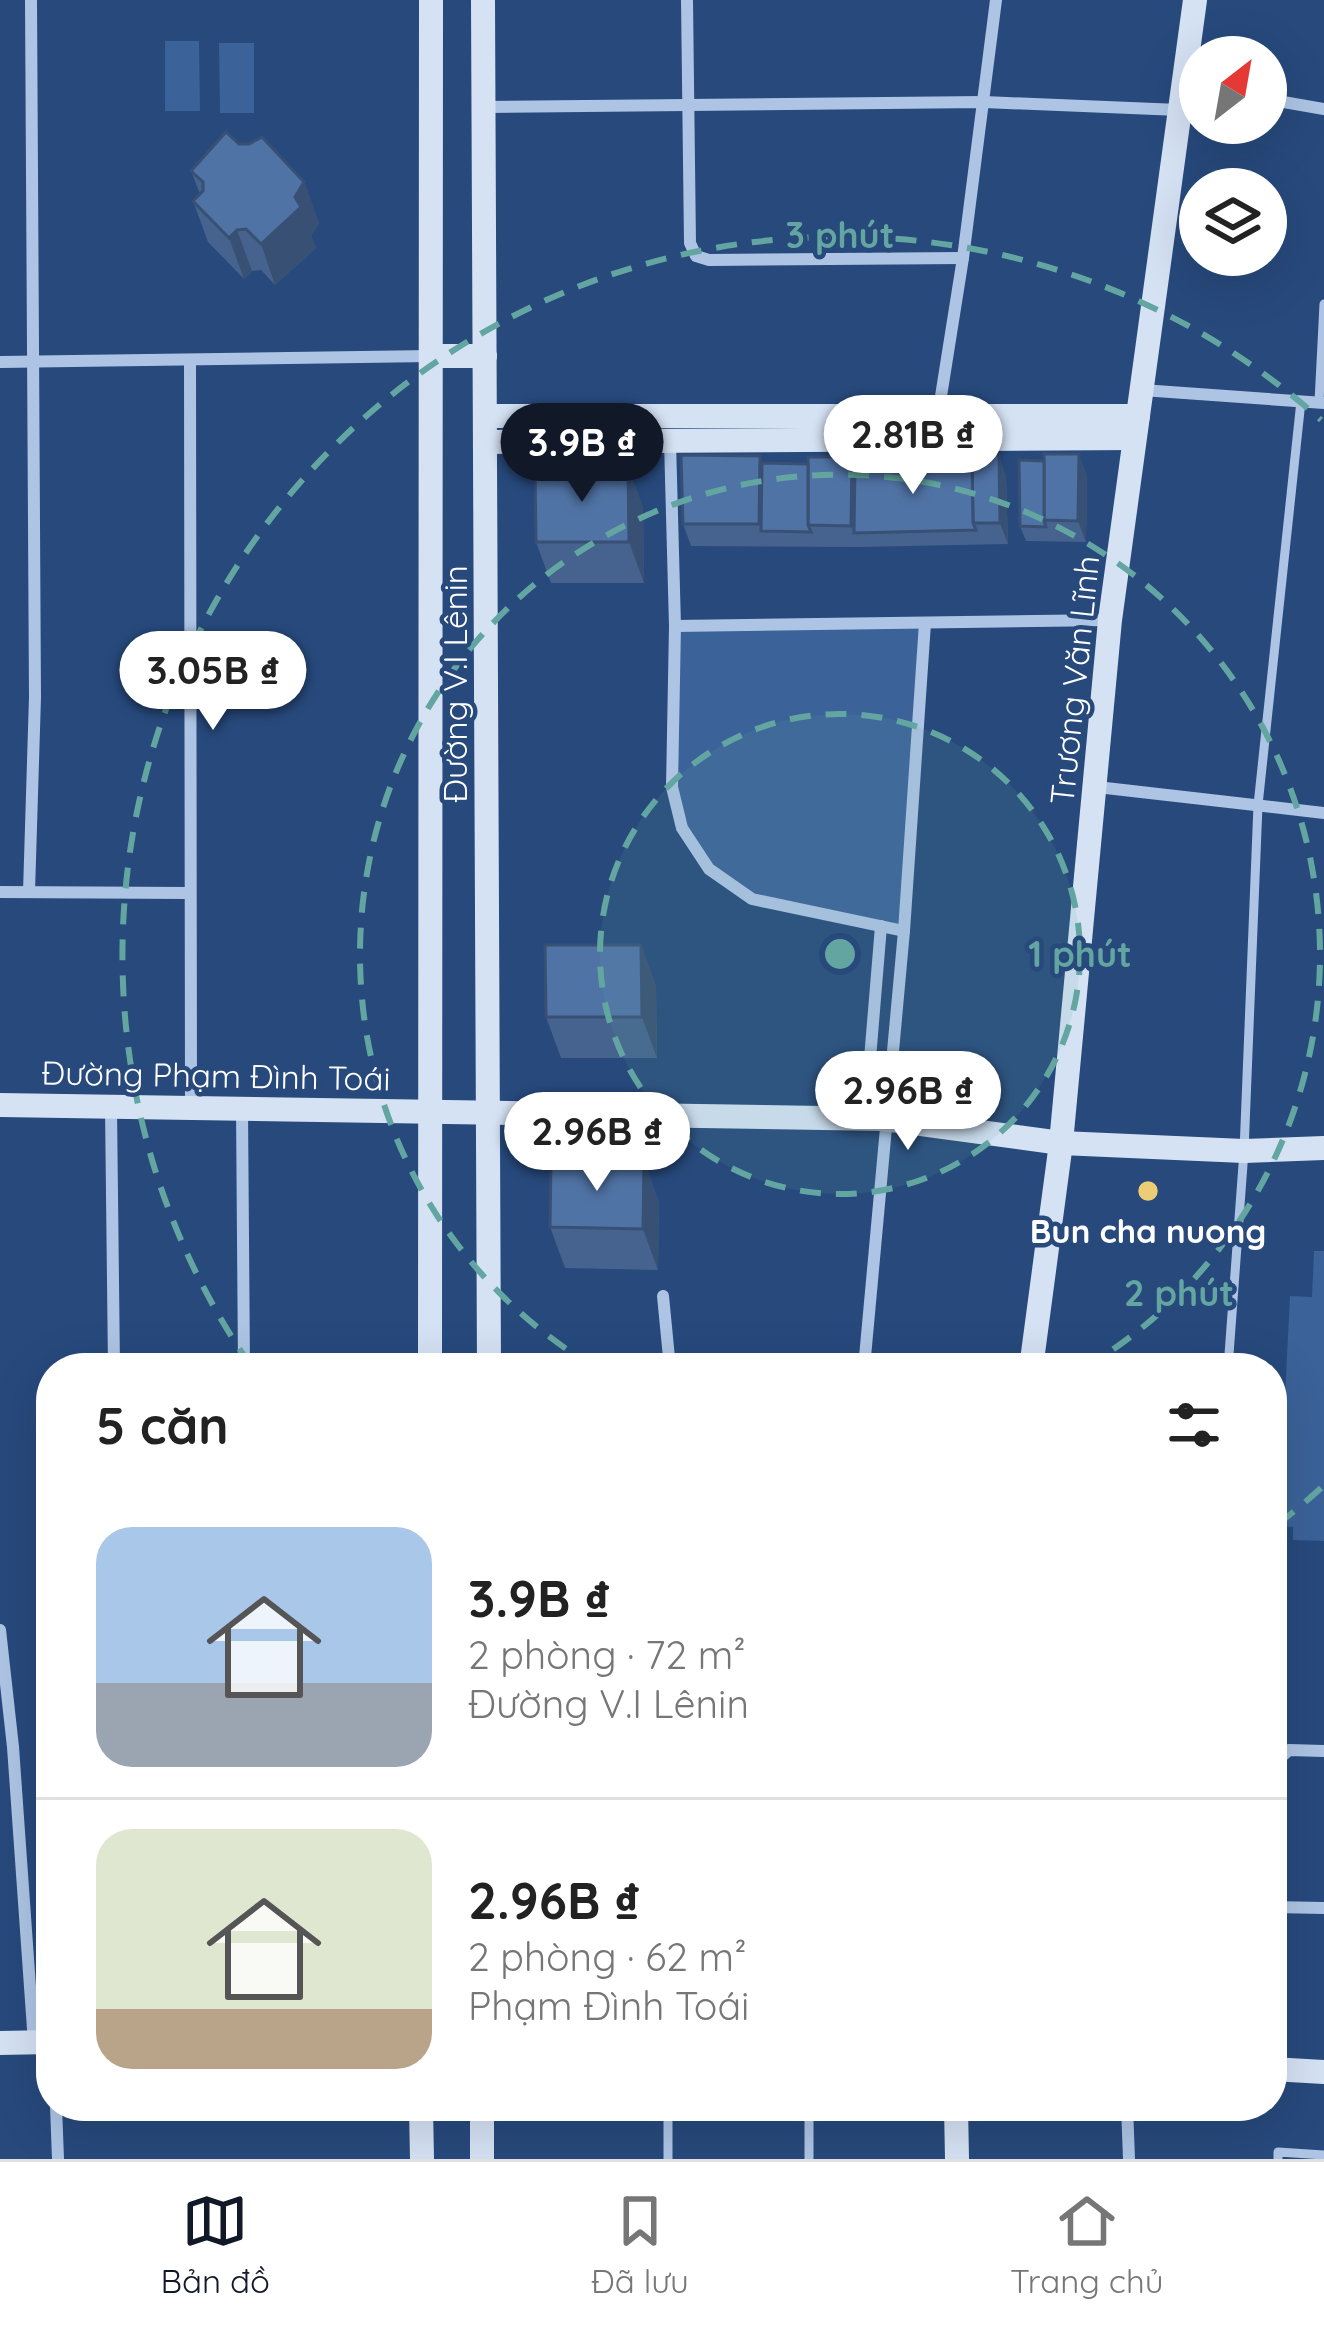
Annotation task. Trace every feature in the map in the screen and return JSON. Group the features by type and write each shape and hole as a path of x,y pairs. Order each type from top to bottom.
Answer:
{"street":[{"path":"29,892 35,697 31,0"},
{"name":"Đường V.I Lênin","path":"430,1353 431,0"},
{"name":"Đường V.I Lênin","path":"483,0 489,1353"},
{"path":"687,0 690,243 701,259 963,258"},
{"path":"938,415 996,0"},
{"name":"Trương Văn Lĩnh","path":"1192,36 1195,0"},
{"path":"484,107 984,102 1179,94"},
{"path":"1287,103 1324,109"},
{"name":"Trương Văn Lĩnh","path":"1032,1353 1061,1143 1110,620 1180,144"},
{"path":"0,362 485,356"},
{"path":"190,361 191,1106"},
{"path":"486,429 670,440 1322,402"},
{"path":"486,429 938,415 1138,415"},
{"path":"670,440 675,626 672,787 682,828 698,856 722,882 752,899 904,931"},
{"path":"675,626 1110,620"},
{"path":"874,1119 904,931 925,623"},
{"path":"1096,787 1324,813"},
{"path":"0,892 188,893"},
{"path":"863,1353 881,926"},
{"name":"Đường Phạm Đình Toái","path":"0,1105 874,1119 1061,1143 1244,1151 1324,1148"},
{"path":"112,1108 114,1353"},
{"path":"242,1108 244,1353"},
{"path":"663,1296 669,1353"},
{"path":"0,1630 36,1974"},
{"path":"1287,1753 1324,1751"},
{"path":"1287,1907 1324,1908"},
{"path":"0,2043 36,2043"},
{"path":"1287,2069 1324,2072"},
{"path":"57,2121 58,2159"},
{"path":"422,2121 422,2159"},
{"path":"482,2121 482,2159"},
{"path":"956,2121 957,2159"},
{"path":"1128,2121 1129,2159"}],"lane":[{"path":"1322,402 1324,304"},
{"path":"1229,1353 1244,1151 1258,805 1301,401"},
{"path":"668,2121 668,2159"},
{"path":"809,2121 809,2159"},
{"path":"1278,2159 1278,2152 1324,2155"}],"shaded area":[{"path":"165,41 199,41 200,111 165,111"},
{"path":"219,43 254,43 254,113 220,113"},
{"path":"925,623 904,931 781,908 722,882 677,814 675,626"},
{"path":"1314,1251 1324,1251 1324,1541 1293,1540 1293,1527 1287,1527 1290,1296 1312,1297"}],"building":[{"path":"226,132 239,144 262,137 304,182 295,197 301,207 261,244 246,229 229,238 193,201 203,191 203,182 191,171"},
{"path":"1044,454 1079,454 1078,521 1044,520"},
{"path":"681,455 760,456 759,524 683,524"},
{"path":"972,455 999,455 1000,523 973,523"},
{"path":"808,457 852,457 851,526 808,525"},
{"path":"1019,460 1044,461 1046,527 1020,526"},
{"path":"972,462 976,530 854,533 855,464"},
{"path":"762,463 808,464 811,532 761,531"},
{"path":"628,467 629,542 536,542 535,468"},
{"path":"545,945 641,945 642,1017 546,1017"},
{"path":"551,1159 644,1161 643,1229 550,1227"}],"place":[{"name":"Bun cha nuong","path":"1148,1191"}]}
